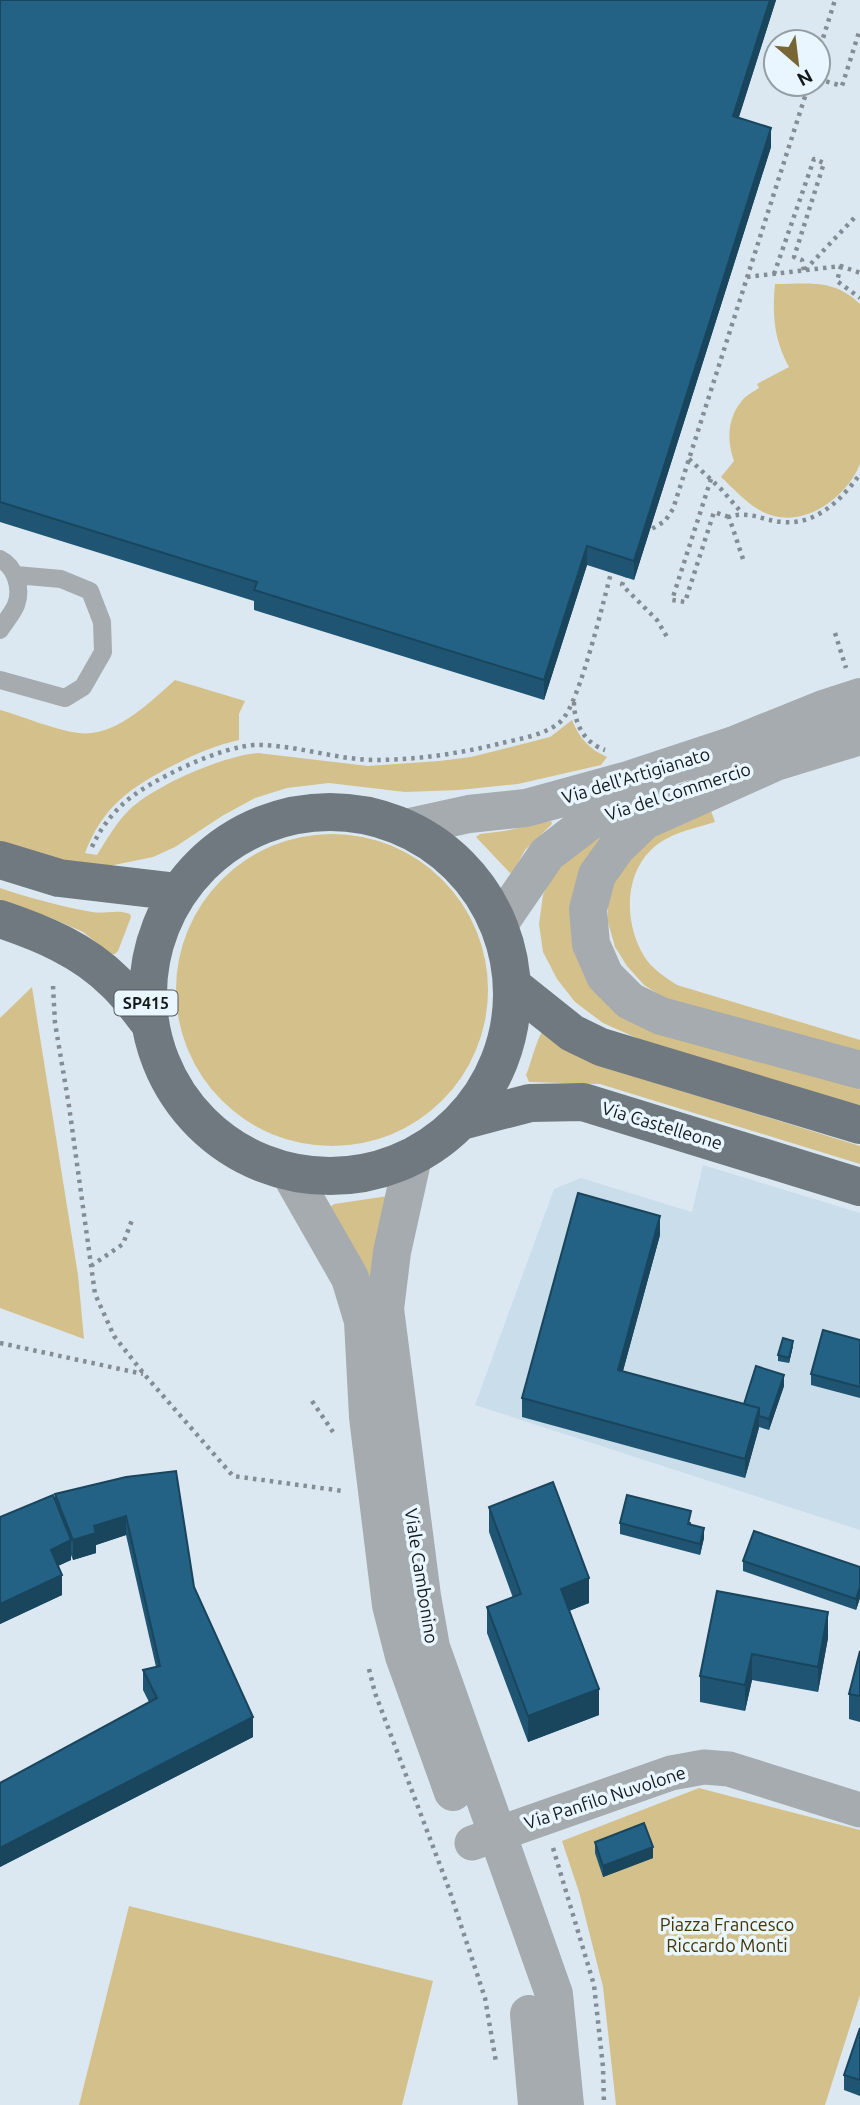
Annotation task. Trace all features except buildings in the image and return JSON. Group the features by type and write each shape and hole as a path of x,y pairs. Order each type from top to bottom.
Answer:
{"main road":[{"name":"SP415","path":"351,812 379,818 405,828 451,857 479,888 499,924 510,965 512,985 511,1015 495,1072 480,1098 461,1121 439,1141 413,1157 373,1172 331,1177 290,1173 245,1157 205,1129 175,1093 155,1049 146,1002 147,983 153,944 178,892 217,850 258,827 294,815 351,812"},
{"path":"0,860 59,878 178,892"},
{"name":"SP415","path":"0,919 46,935 85,957 115,981 150,1024"},
{"path":"512,985 572,1033 601,1047 860,1125"},
{"name":"Via Castelleone","path":"461,1121 530,1103 583,1102 860,1187"}],"street":[{"name":"Via dell'Artigianato","path":"405,828 468,814 526,808 628,780 734,746 823,709 860,697"},
{"name":"Via del Commercio","path":"499,924 547,854 590,821 860,736"},
{"path":"780,760 644,821 617,846 597,876 588,909 591,944 605,976 630,1001 661,1016 860,1070"},
{"name":"Viale Cambonino","path":"413,1157 392,1252 385,1309 422,1596 431,1647 528,2002 537,2105"},
{"name":"Viale Cambonino","path":"290,1173 350,1278 363,1321 368,1417 391,1605 404,1656 554,1994 565,2105"},
{"name":"Via Panfilo Nuvolone","path":"484,1839 671,1773 704,1767 729,1769 860,1810"}],"lane":[{"path":"0,559 16,575 17,603 0,630"},
{"path":"0,680 65,698 83,687 103,652 102,622 90,591 61,579 16,575"}],"path":[{"path":"826,28 835,0"},
{"path":"832,83 842,86 860,29"},
{"path":"642,534 665,521 673,509 804,98"},
{"path":"774,274 814,159 824,163 794,257 802,260 804,271"},
{"path":"804,271 857,215"},
{"path":"747,277 841,267 860,272"},
{"path":"841,267 838,281 860,298"},
{"path":"689,459 742,513"},
{"path":"711,479 672,600 685,602 714,512 729,517 742,513 783,522 801,520 818,515 832,506 860,474"},
{"path":"729,517 743,559"},
{"path":"90,851 109,819 124,802 144,788 216,752 258,745 330,757 405,760 470,751 548,729 560,722 575,699 614,565 627,570 622,585 657,620 667,637"},
{"path":"53,986 55,1023 95,1294 114,1336 233,1476 344,1491 345,1500"},
{"path":"91,1266 123,1244 132,1220"},
{"path":"0,1343 144,1374"},
{"path":"368,1667 375,1693 449,1889 485,1998 497,2072"}],"shaded area":[{"path":"703,1165 860,1213 860,1530 475,1405 554,1189 581,1178 692,1212"}],"green space":[{"path":"810,283 830,286 860,304 860,464 844,489 833,500 807,514 792,517 778,517 757,509 721,477 734,461 730,431 736,409 759,388 757,384 789,367 775,327 775,284"},
{"path":"175,680 245,701 239,714 239,740 190,757 144,781 110,810 100,823 85,853 97,855 124,815 155,791 190,773 244,755 258,753 368,766 439,761 471,757 550,737 572,720 585,742 607,757 601,765 518,784 459,790 405,792 329,783 287,788 255,798 175,847 153,857 109,866 70,864 0,842 0,710 58,729 92,733 105,730 131,717"},
{"path":"710,808 715,822 665,839 651,850 635,874 631,887 630,916 644,956 655,969 677,985 860,1040 860,1062 667,1000 644,985 615,947 608,922 608,896 615,873 641,838"},
{"path":"550,821 551,825 525,850 510,873 476,837 480,834"},
{"path":"603,827 598,980 860,1089 860,1110 657,1047 603,1023 575,1002 557,979 543,952 539,924 543,895 552,875"},
{"path":"332,834 362,837 392,846 418,861 442,880 461,904 476,930 485,960 488,990 485,1020 476,1050 461,1076 442,1100 418,1119 392,1134 362,1143 332,1146 302,1143 272,1134 246,1119 222,1100 203,1076 188,1050 179,1020 176,990 179,960 188,930 203,904 222,880 246,861 272,846 302,837"},
{"path":"0,888 68,907 92,912 125,913 131,917 118,951 111,954 83,932 49,917 0,901"},
{"path":"32,987 78,1275 84,1339 0,1308 0,1018"},
{"path":"543,1031 609,1068 860,1146 860,1164 600,1084 529,1082 526,1075"},
{"path":"388,1196 374,1296 330,1207 334,1204"},
{"name":"Piazza Francesco Riccardo Monti","path":"699,1788 860,1830 860,1995 825,2105 616,2105 603,1987 579,1892 562,1841"},
{"path":"129,1906 433,1981 402,2105 79,2105"}]}
